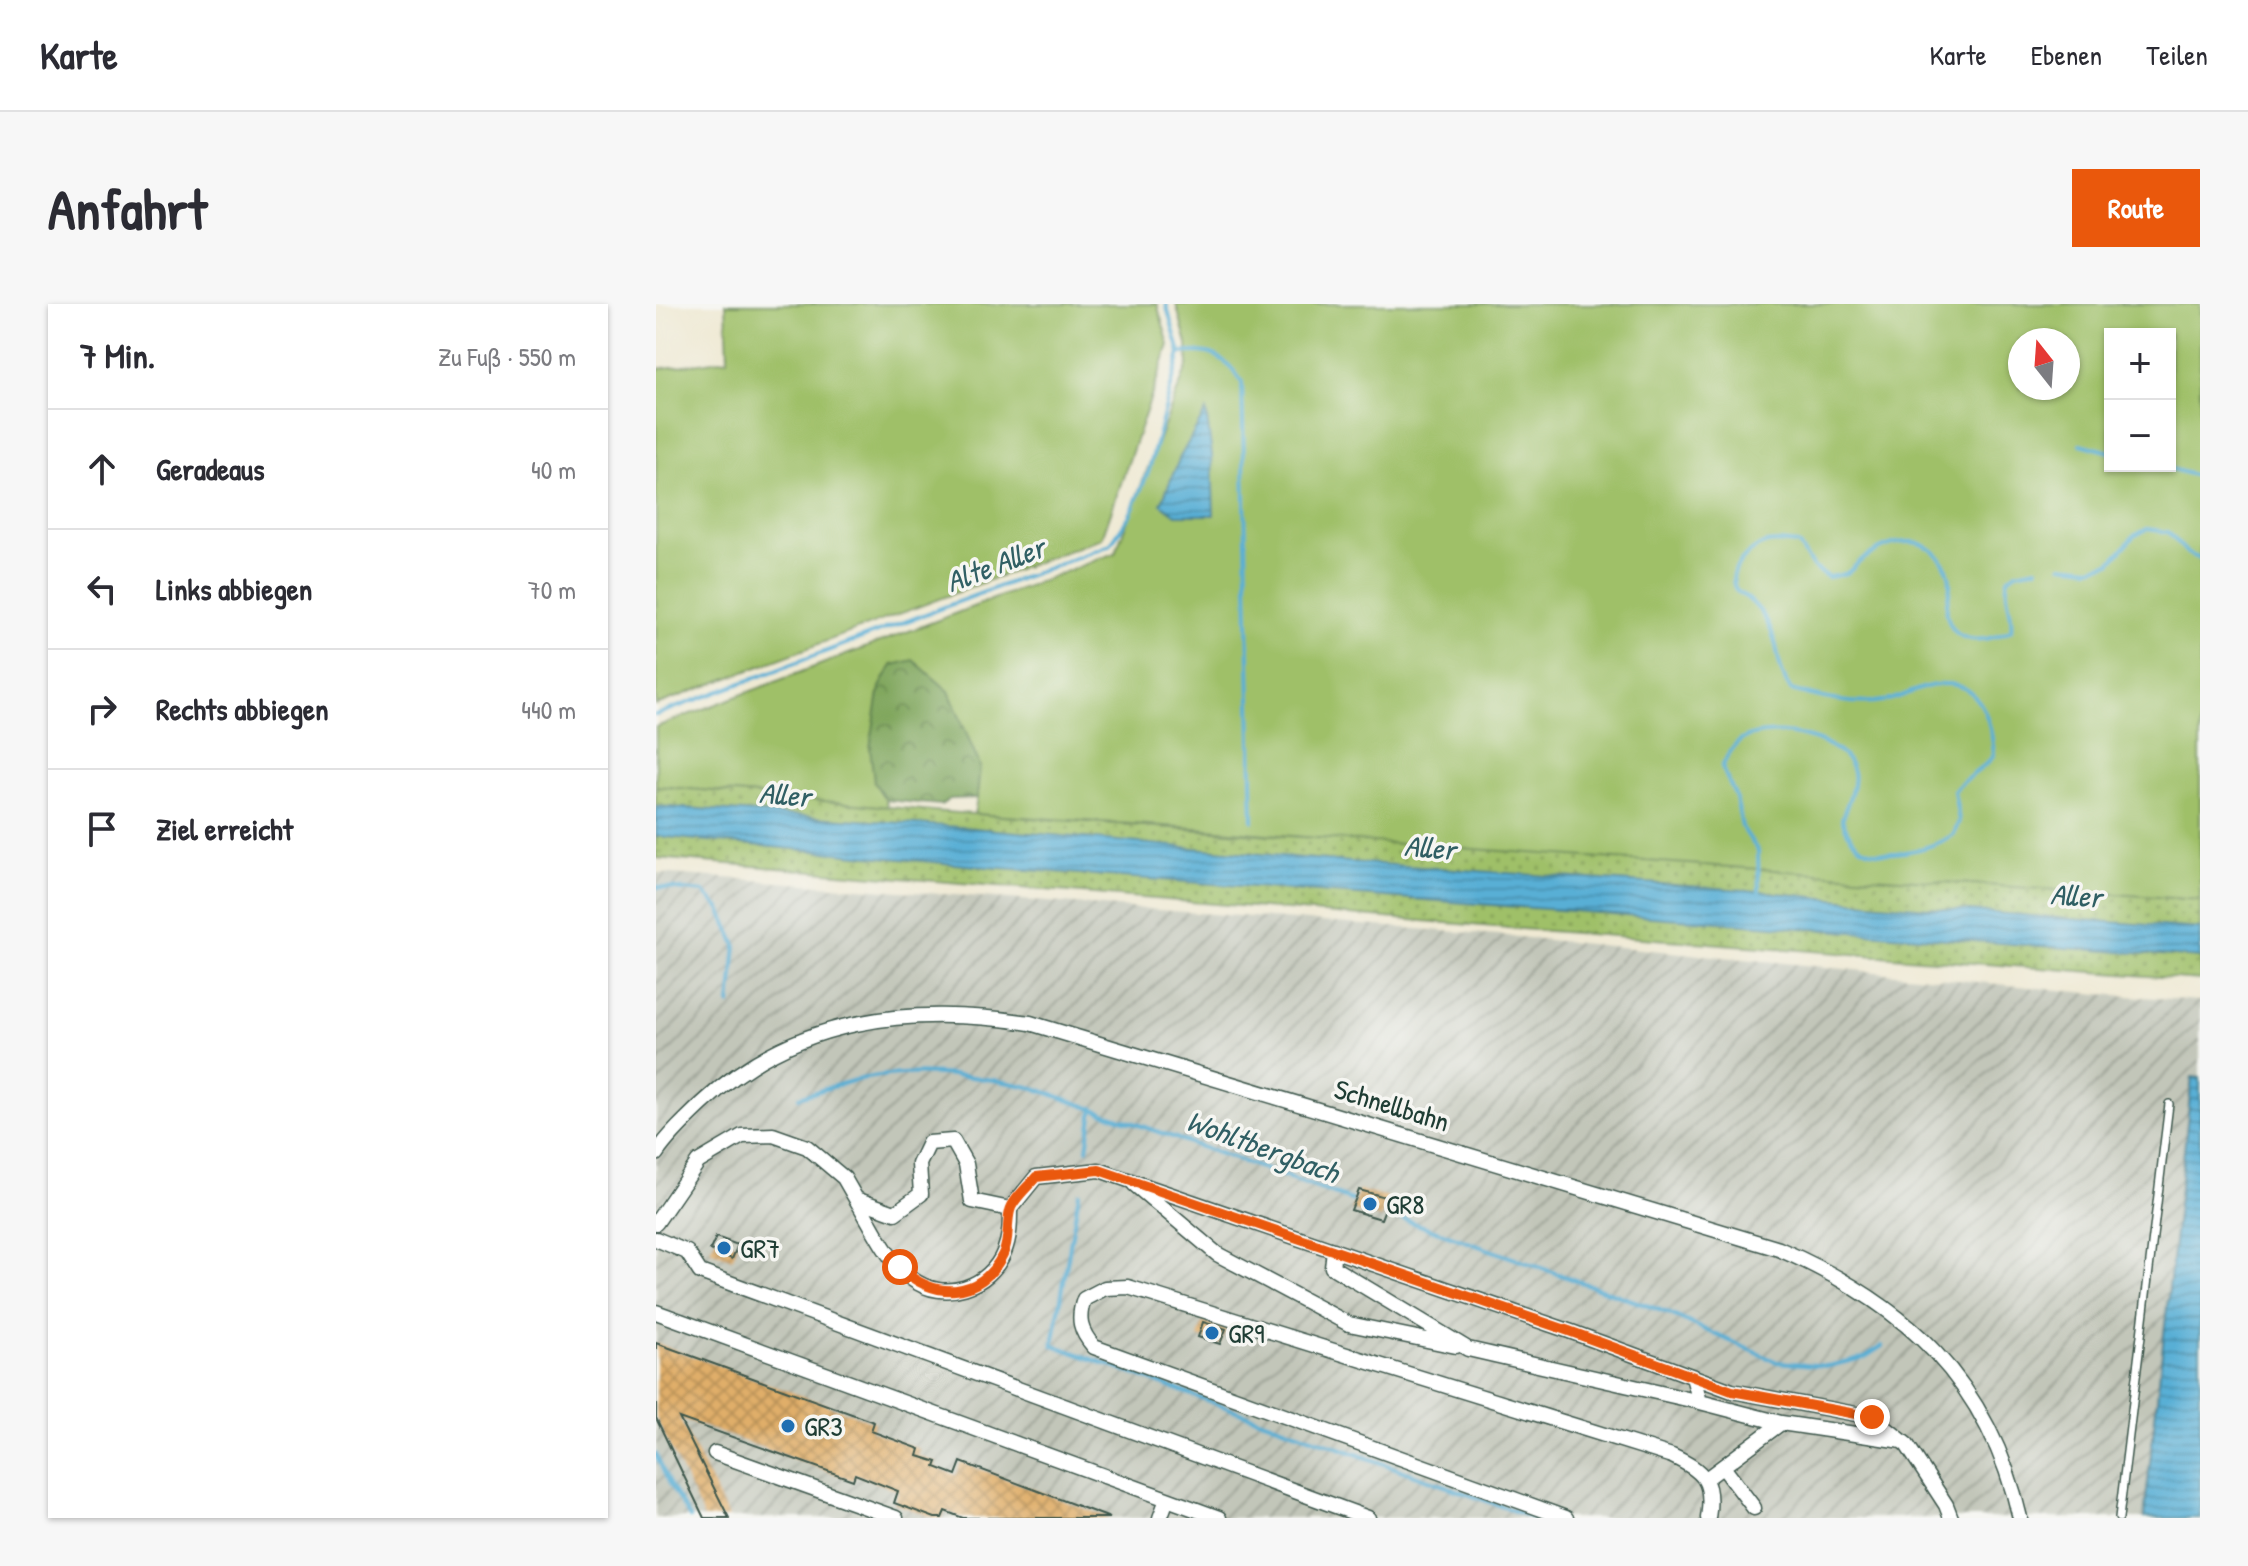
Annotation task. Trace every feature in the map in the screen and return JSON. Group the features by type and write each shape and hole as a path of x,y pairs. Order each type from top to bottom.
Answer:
{"street":[{"name":"Schnellbahn","path":"656,1154 719,1088 763,1058 793,1043 881,1018 982,1016 1030,1023 1779,1249 1813,1264 1880,1305 1944,1359 1973,1397 1996,1440 2012,1482 2020,1518"},
{"path":"656,1223 698,1162 742,1136 773,1135 807,1147 844,1178 880,1239 913,1280 948,1291 971,1287 988,1276 1003,1255 1010,1235 1010,1209 1036,1177 1099,1170 1569,1331 1732,1391 1872,1417 1902,1441 1946,1505 1951,1518"},
{"path":"880,1239 895,1213 921,1194 919,1164 929,1143 953,1141 966,1164 972,1201 1010,1209"},
{"path":"1128,1179 1217,1254 1349,1324 1781,1423 1902,1441"},
{"path":"856,1199 895,1213"},
{"path":"656,1239 687,1252 700,1272 1368,1518"},
{"path":"1334,1250 1332,1267 1468,1349"},
{"path":"1566,1518 1094,1347 1084,1336 1078,1316 1084,1299 1105,1288 1128,1287 1672,1456 1695,1467 1706,1479 1711,1503 1708,1518"},
{"path":"656,1312 1219,1518"},
{"path":"1693,1377 1700,1402"},
{"path":"1706,1479 1781,1423"},
{"path":"715,1453 896,1518"},
{"path":"1723,1467 1754,1508"},
{"path":"1160,1518 1167,1499"}],"lane":[{"path":"2119,1518 2169,1104"}],"shaded area":[{"path":"656,873 1498,935 2200,1001 2200,1518 656,1518"}],"green space":[{"path":"726,304 1157,304 1169,345 1102,538 656,705 656,369 728,359"},
{"path":"1176,304 2200,304 2200,912 1196,828 974,814 977,798 874,782 887,807 656,786 656,727 1115,553 1188,364 1187,344"},
{"path":"913,660 949,691 980,766 977,798 950,799 941,805 886,800 874,782 870,748 880,687 892,665"},
{"path":"656,786 945,812 2200,900 2200,980 1508,928 656,858"}],"water":[{"path":"1206,411 1212,455 1214,515 1176,515 1161,504 1180,457"},
{"path":"656,806 974,828 1337,861 1759,891 1879,904 2200,929 2200,958 986,867 656,836"},
{"path":"2192,1077 2200,1078 2200,1518 2144,1518"}],"building":[{"name":"GR8","path":"1359,1190 1389,1198 1381,1219 1351,1210"},
{"name":"GR7","path":"716,1237 738,1245 732,1259 710,1250"},
{"name":"GR9","path":"1203,1322 1226,1329 1220,1344 1198,1337"},
{"name":"GR3","path":"656,1343 874,1422 871,1431 920,1449 918,1456 937,1462 935,1467 956,1475 961,1462 1110,1518 963,1518 945,1511 942,1518 935,1518 894,1503 898,1491 855,1474 853,1480 679,1418 729,1518 704,1518 656,1418"}],"waterway":[{"name":"Alte Aller","path":"656,715 1110,545 1130,515 1149,470 1180,353 1166,304"},
{"path":"1181,353 1201,352 1217,356 1230,366 1242,382 1253,821"},
{"path":"2081,444 2104,450"},
{"path":"2176,470 2200,477"},
{"path":"2062,565 2090,568 2110,563 2134,536 2147,529 2168,532 2187,553 2200,559"},
{"path":"1759,894 1758,851 1742,827 1736,798 1722,767 1731,750 1741,740 1757,734 1789,734 1806,737 1837,750 1847,760 1854,778 1842,819 1847,831 1863,848 1889,853 1919,849 1954,834 1959,821 1954,791 1994,755 1985,713 1971,693 1960,686 1930,686 1889,700 1859,703 1791,690 1782,674 1773,634 1767,622 1733,583 1741,561 1767,543 1798,544 1813,567 1828,577 1847,573 1866,557 1885,547 1905,542 1926,546 1947,569 1950,584 1947,610 1951,625 1956,633 1973,639 1992,637 2011,630 2008,578 2016,572 2037,568"},
{"name":"Wohltbergbach","path":"656,887 704,892 720,909 736,945 730,1004"},
{"name":"Wohltbergbach","path":"799,1097 857,1080 887,1075 951,1075 1014,1084 1034,1088 1357,1202"},
{"path":"1087,1149 1093,1108"},
{"path":"1079,1193 1053,1345 1534,1518"},
{"name":"Wohltbergbach","path":"1380,1211 1668,1313 1777,1362 1829,1366 1865,1357 1882,1346"},
{"path":"656,1454 669,1484 690,1518"}],"place":[{"name":"GR8","path":"1370,1204"},
{"name":"GR7","path":"724,1248"},
{"name":"GR9","path":"1212,1333"},
{"name":"GR3","path":"788,1426"}],"route":[{"path":"900,1267 913,1280 931,1288 948,1291 971,1287 988,1276 1003,1255 1010,1235 1010,1209 1036,1177 1099,1170 1569,1331 1732,1391 1872,1417"}],"water label":[{"name":"Aller","path":"785,794"},
{"name":"Aller","path":"1430,847"},
{"name":"Aller","path":"2076,895"}]}
